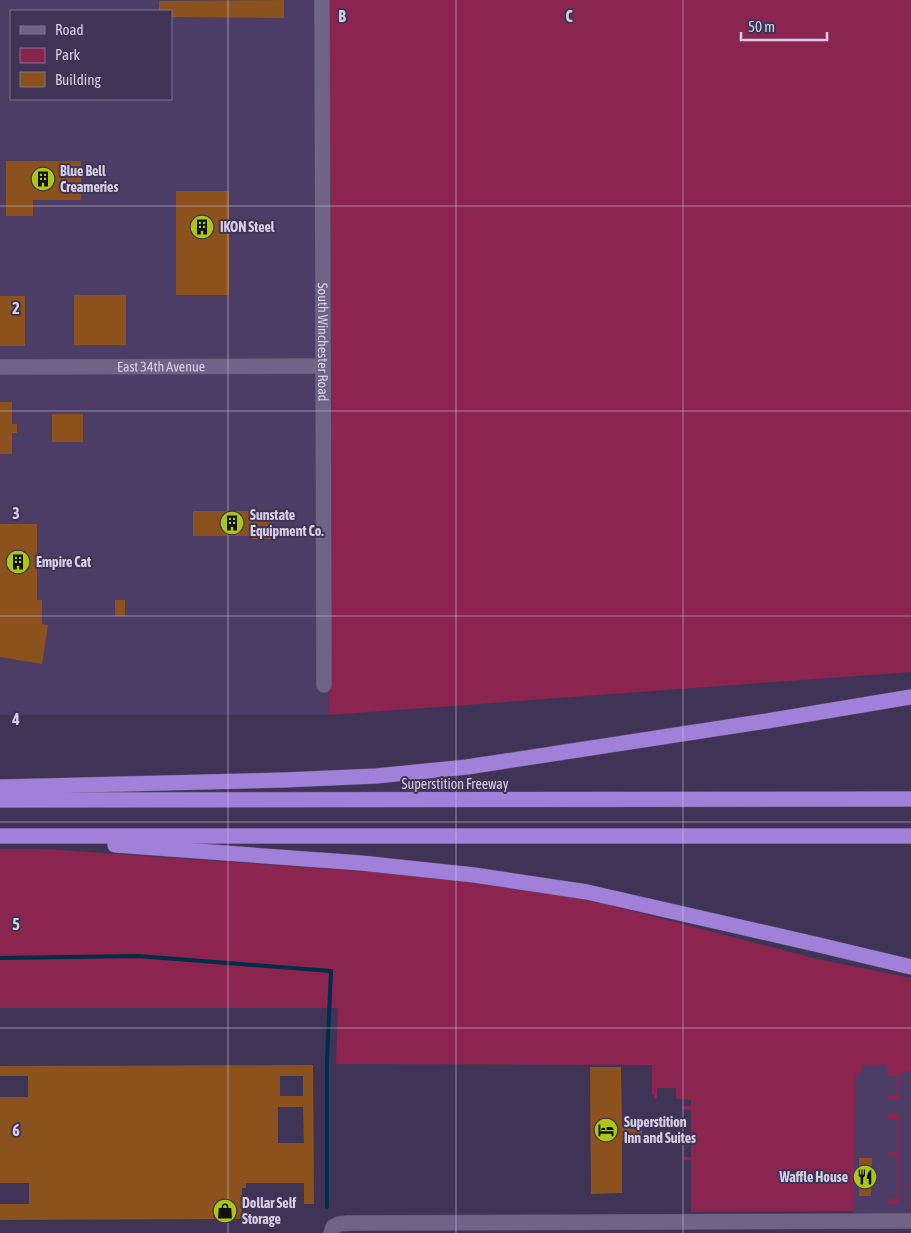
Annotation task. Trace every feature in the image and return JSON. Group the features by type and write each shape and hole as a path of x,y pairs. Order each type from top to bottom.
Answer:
{"highway":[{"path":"0,787 376,776 467,767 757,723 911,697"},
{"name":"Superstition Freeway","path":"0,800 911,799"},
{"path":"0,836 911,836"},
{"path":"18,836 361,863 474,875 587,892 911,967"}],"street":[{"name":"South Winchester Road","path":"322,0 324,685"},
{"name":"East 34th Avenue","path":"0,367 323,366"},
{"path":"332,1230 340,1224 349,1223 911,1221"}],"shaded area":[{"path":"0,0 321,0 329,715 0,715"},
{"path":"911,1052 911,1214 854,1214 852,1053"}],"green space":[{"path":"324,0 911,0 911,672 329,715"},
{"path":"0,849 44,849 429,876 513,887 586,899 817,959 911,978 911,1071 900,1075 899,1099 897,1100 889,1100 887,1098 888,1096 897,1096 897,1076 887,1076 887,1065 861,1065 861,1074 855,1075 854,1211 691,1212 691,1160 684,1160 683,1158 691,1157 691,1110 682,1109 682,1106 691,1106 691,1100 676,1098 676,1088 657,1088 657,1098 654,1099 654,1095 652,1095 652,1065 336,1064 338,1008 0,1008"},
{"path":"889,1114 899,1115 899,1204 888,1204 888,1199 897,1198 897,1156 889,1156 888,1154 889,1152 897,1152 897,1119 888,1119"}],"building":[{"path":"284,0 284,18 172,17 172,10 159,10 159,1"},
{"name":"Blue Bell Creameries","path":"6,161 81,161 81,200 33,200 33,216 6,216"},
{"name":"IKON Steel","path":"176,191 229,191 229,295 176,295"},
{"path":"74,295 126,295 126,345 74,345"},
{"path":"0,296 25,296 25,346 0,346"},
{"path":"0,402 12,402 12,424 17,424 17,433 12,433 12,454 0,454"},
{"path":"52,414 83,414 83,442 52,442"},
{"name":"Sunstate Equipment Co.","path":"193,511 271,511 271,539 252,539 252,536 193,536"},
{"name":"Empire Cat","path":"0,524 37,524 37,600 42,600 42,624 48,625 42,664 0,657"},
{"path":"115,600 125,600 125,616 115,616"},
{"path":"313,1065 314,1204 304,1204 304,1183 246,1183 246,1188 242,1188 242,1219 0,1220 0,1204 29,1204 29,1183 0,1183 0,1097 28,1097 28,1076 0,1076 0,1066","holes":["280,1076 303,1076 303,1096 280,1096","278,1107 303,1107 304,1143 278,1143"]},
{"name":"Superstition Inn and Suites","path":"590,1067 621,1067 622,1126 642,1126 642,1141 622,1141 622,1193 591,1194"},
{"name":"Waffle House","path":"859,1158 872,1158 871,1196 859,1196"}],"waterway":[{"path":"0,958 138,956 331,971 327,1060 327,1207"}],"place":[{"name":"Blue Bell Creameries","path":"43,179"},
{"name":"IKON Steel","path":"202,227"},
{"name":"Sunstate Equipment Co.","path":"232,523"},
{"name":"Empire Cat","path":"18,562"},
{"name":"Superstition Inn and Suites","path":"606,1130"},
{"name":"Waffle House","path":"865,1177"},
{"name":"Dollar Self Storage","path":"225,1211"}]}
